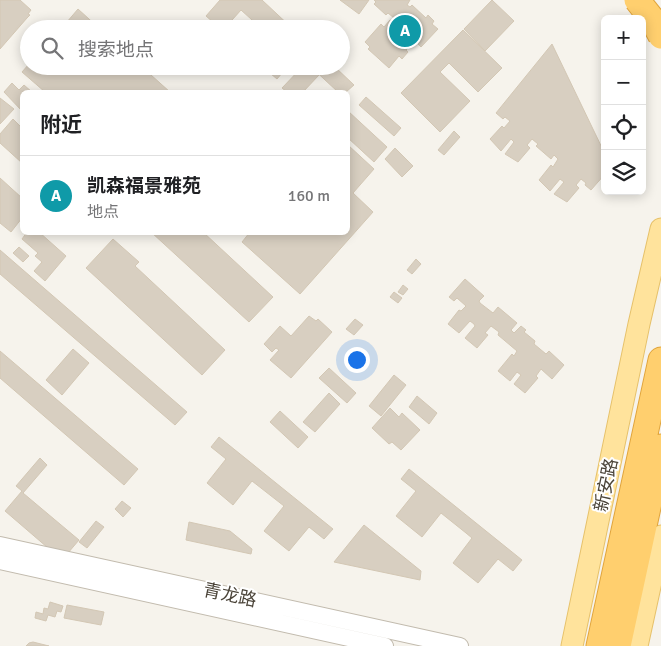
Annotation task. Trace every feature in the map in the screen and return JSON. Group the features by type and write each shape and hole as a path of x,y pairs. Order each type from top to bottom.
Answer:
{"highway":[{"path":"637,0 652,19 661,36"},
{"path":"599,646 661,360"},
{"path":"618,646 661,447"}],"main road":[{"name":"新安路","path":"572,646 639,324 661,228"},
{"path":"637,646 661,536"}],"street":[{"name":"青龙路","path":"0,545 460,646"},
{"name":"青龙路","path":"0,561 385,646"}],"building":[{"path":"0,0 20,0 31,10 28,14 30,15 26,20 20,20 20,26 0,49"},
{"path":"220,0 262,0 283,20 252,20 241,10 232,20 211,20 206,16"},
{"path":"340,0 369,0 359,14"},
{"path":"374,0 410,0 407,5 410,7 412,5 426,18 428,15 434,21 432,24 438,29 421,47 411,34 406,44 409,47 406,50 408,52 402,59 399,56 389,68 368,49 370,47 365,42 381,24 384,27 394,18 388,13 386,15 374,4 376,2"},
{"path":"492,0 514,21 485,51 464,29"},
{"path":"78,9 90,20 69,20"},
{"path":"463,30 502,68 478,92 449,63 440,72 470,101 440,132 401,93"},
{"path":"552,44 601,146 601,179 591,190 581,179 576,185 579,188 567,202 554,194 564,182 560,179 550,191 539,180 551,165 553,167 558,159 554,155 551,159 536,146 538,144 532,139 527,145 530,148 518,162 505,154 514,142 511,139 501,151 490,139 502,126 504,128 510,121 505,117 503,119 496,113"},
{"path":"25,75 151,75 168,90 43,90"},
{"path":"272,75 280,75 277,79"},
{"path":"294,75 319,75 305,90 284,90 282,88"},
{"path":"320,75 343,75 354,85 348,90 336,90"},
{"path":"12,83 19,90 24,85 30,90 20,90 20,109 4,92"},
{"path":"366,97 401,128 394,136 359,105"},
{"path":"0,98 14,109 0,124"},
{"path":"350,113 387,147 374,162 350,140"},
{"path":"13,119 20,126 20,161 0,143 0,134"},
{"path":"454,131 460,137 444,155 438,150"},
{"path":"350,147 374,169 353,193 373,212 300,294 242,242 248,235 350,235"},
{"path":"395,148 413,166 402,177 385,159"},
{"path":"0,178 20,196 20,221 11,232 0,223"},
{"path":"25,235 42,235 66,256 45,281 34,271 42,262 35,256 38,253 22,239"},
{"path":"154,235 206,235 273,297 249,322"},
{"path":"113,239 139,262 135,266 225,350 202,375 86,268"},
{"path":"19,247 29,256 23,262 13,253"},
{"path":"0,250 187,412 175,425 0,274"},
{"path":"416,259 421,264 412,274 407,270"},
{"path":"465,279 484,296 479,301 480,303 493,313 498,307 517,323 511,330 514,333 521,326 526,330 524,332 535,341 534,344 546,354 549,351 564,365 552,379 541,369 536,376 538,378 525,393 514,384 521,375 517,372 510,381 498,371 512,354 514,356 517,351 498,335 499,332 491,326 485,333 488,335 477,348 465,338 475,326 474,324 470,321 459,333 448,324 459,310 461,311 466,306 457,298 454,301 449,297"},
{"path":"403,285 408,289 403,295 398,292"},
{"path":"394,292 402,298 398,303 390,297"},
{"path":"309,316 316,321 318,319 332,332 291,378 270,360 279,350 276,348 272,352 264,344 280,326 291,336"},
{"path":"355,319 363,325 354,335 346,329"},
{"path":"73,349 89,363 62,395 46,380"},
{"path":"0,351 138,469 124,485 0,378"},
{"path":"329,368 356,393 347,403 319,378"},
{"path":"394,375 406,385 381,416 369,406"},
{"path":"329,393 340,404 315,432 303,422"},
{"path":"417,396 437,413 429,424 409,407"},
{"path":"390,408 399,417 402,413 420,430 401,450 392,442 389,444 372,428"},
{"path":"280,411 308,437 298,448 270,422"},
{"path":"219,437 333,529 324,539 309,527 289,551 264,531 284,506 252,481 233,505 207,483 226,459 211,447"},
{"path":"40,458 47,465 23,493 79,540 62,560 5,511 22,491 16,486"},
{"path":"409,469 522,560 513,571 498,559 478,583 453,563 472,538 466,533 441,513 422,537 396,516 416,491 401,479"},
{"path":"122,501 131,508 123,517 115,509"},
{"path":"96,521 104,527 87,548 79,542"},
{"path":"189,522 230,531 252,549 251,554 186,540"},
{"path":"364,525 421,571 420,580 334,562"},
{"path":"50,602 63,606 61,612 57,611 55,617 48,615 46,621 35,618 36,612 43,614 44,608 48,609"},
{"path":"67,605 104,612 101,625 64,618"},
{"path":"33,642 49,646 26,646"}],"place":[{"name":"凯森福景雅苑","path":"405,31"}]}
